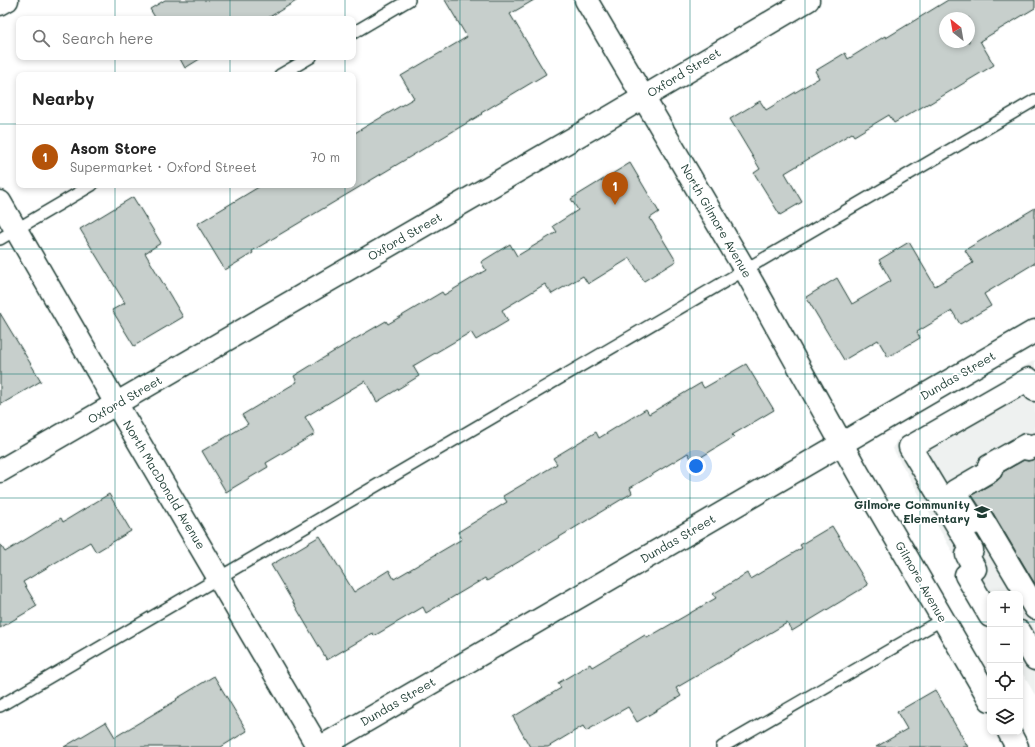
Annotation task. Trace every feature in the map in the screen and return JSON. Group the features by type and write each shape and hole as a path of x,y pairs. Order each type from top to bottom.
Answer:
{"street":[{"path":"0,4 7,0"},
{"name":"North Gilmore Avenue","path":"586,0 745,270 842,443"},
{"name":"Oxford Street","path":"0,471 117,405 808,0"},
{"name":"North MacDonald Avenue","path":"0,202 8,234 117,405 319,747"},
{"name":"Dundas Street","path":"319,747 1035,331"},
{"path":"987,611 966,574 976,569 967,555 972,550 910,447 1029,380 1035,390"},
{"name":"Gilmore Avenue","path":"842,443 989,699"},
{"path":"1035,445 1028,449 1026,445 989,466 991,470 955,491 975,523 982,519 1035,608"},
{"path":"1023,637 1035,659"},
{"path":"1011,735 1017,747"}],"lane":[{"path":"356,30 409,0"},
{"path":"285,72 306,60"},
{"path":"0,706 1035,100"},
{"path":"8,234 87,188"},
{"path":"722,747 943,619"}],"shaded area":[{"name":"Gilmore Community Elementary","path":"1035,360 1035,695 1023,674 1023,591 987,591 987,612 893,449 896,441"}],"building":[{"path":"165,0 298,0 271,16 154,16 150,9"},
{"path":"445,0 534,0 510,14 546,74 481,113 482,114 252,251 253,253 225,270 197,224 257,188 356,188 356,132 414,98 401,76 467,37"},
{"path":"948,0 1035,0 1035,8 980,41 994,65 894,123 889,115 854,136 852,133 785,173 802,202 780,215 754,173 760,169 730,119 760,101 766,110 819,78 815,71 845,53 848,59 885,36 886,38"},
{"path":"181,60 198,60 185,68"},
{"path":"630,163 659,212 650,218 676,261 644,281 630,258 588,284 583,276 552,294 545,284 502,310 508,321 476,340 471,332 413,366 419,376 377,402 365,381 305,417 315,434 266,463 268,467 226,492 202,451 248,424 242,415 297,382 294,376 333,352 386,321 388,324 442,292 444,295 486,270 481,262 510,244 517,256 557,232 553,226 578,210 571,199"},
{"path":"133,197 161,243 145,253 183,317 134,346 112,310 125,303 80,229"},
{"path":"1035,208 1035,263 984,294 991,306 960,324 952,311 917,332 920,338 888,357 878,340 844,360 806,297 837,278 852,304 891,281 879,260 909,242 935,286 973,263 965,250"},
{"path":"0,313 41,381 0,405"},
{"path":"746,364 774,410 732,435 734,437 693,462 688,453 630,488 632,493 487,581 485,578 426,613 423,607 374,636 373,633 327,660 271,565 320,536 354,592 389,570 394,579 462,539 458,532 507,502 503,496 557,464 553,458 596,432 599,438 646,409 649,414 701,383 704,388"},
{"path":"1035,459 1035,584 993,513 988,508 980,507 972,495 997,481 1003,472 1024,460 1028,461"},
{"path":"109,494 131,531 96,552 90,542 23,582 37,606 0,628 0,544 5,552 61,518 63,522"},
{"path":"832,526 868,585 792,631 787,623 676,688 681,696 637,722 628,707 586,731 583,726 548,747 530,747 513,717 561,688 558,683 590,664 592,667 645,635 647,638 716,598 713,594 747,573 750,579 802,548 800,545"},
{"path":"214,676 247,731 221,747 64,747 106,722 115,737"},
{"path":"935,690 968,747 876,747 907,729 897,712"}],"place":[{"name":"Asom Store","path":"615,205"},
{"name":"Gilmore Community Elementary","path":"982,512"}]}
